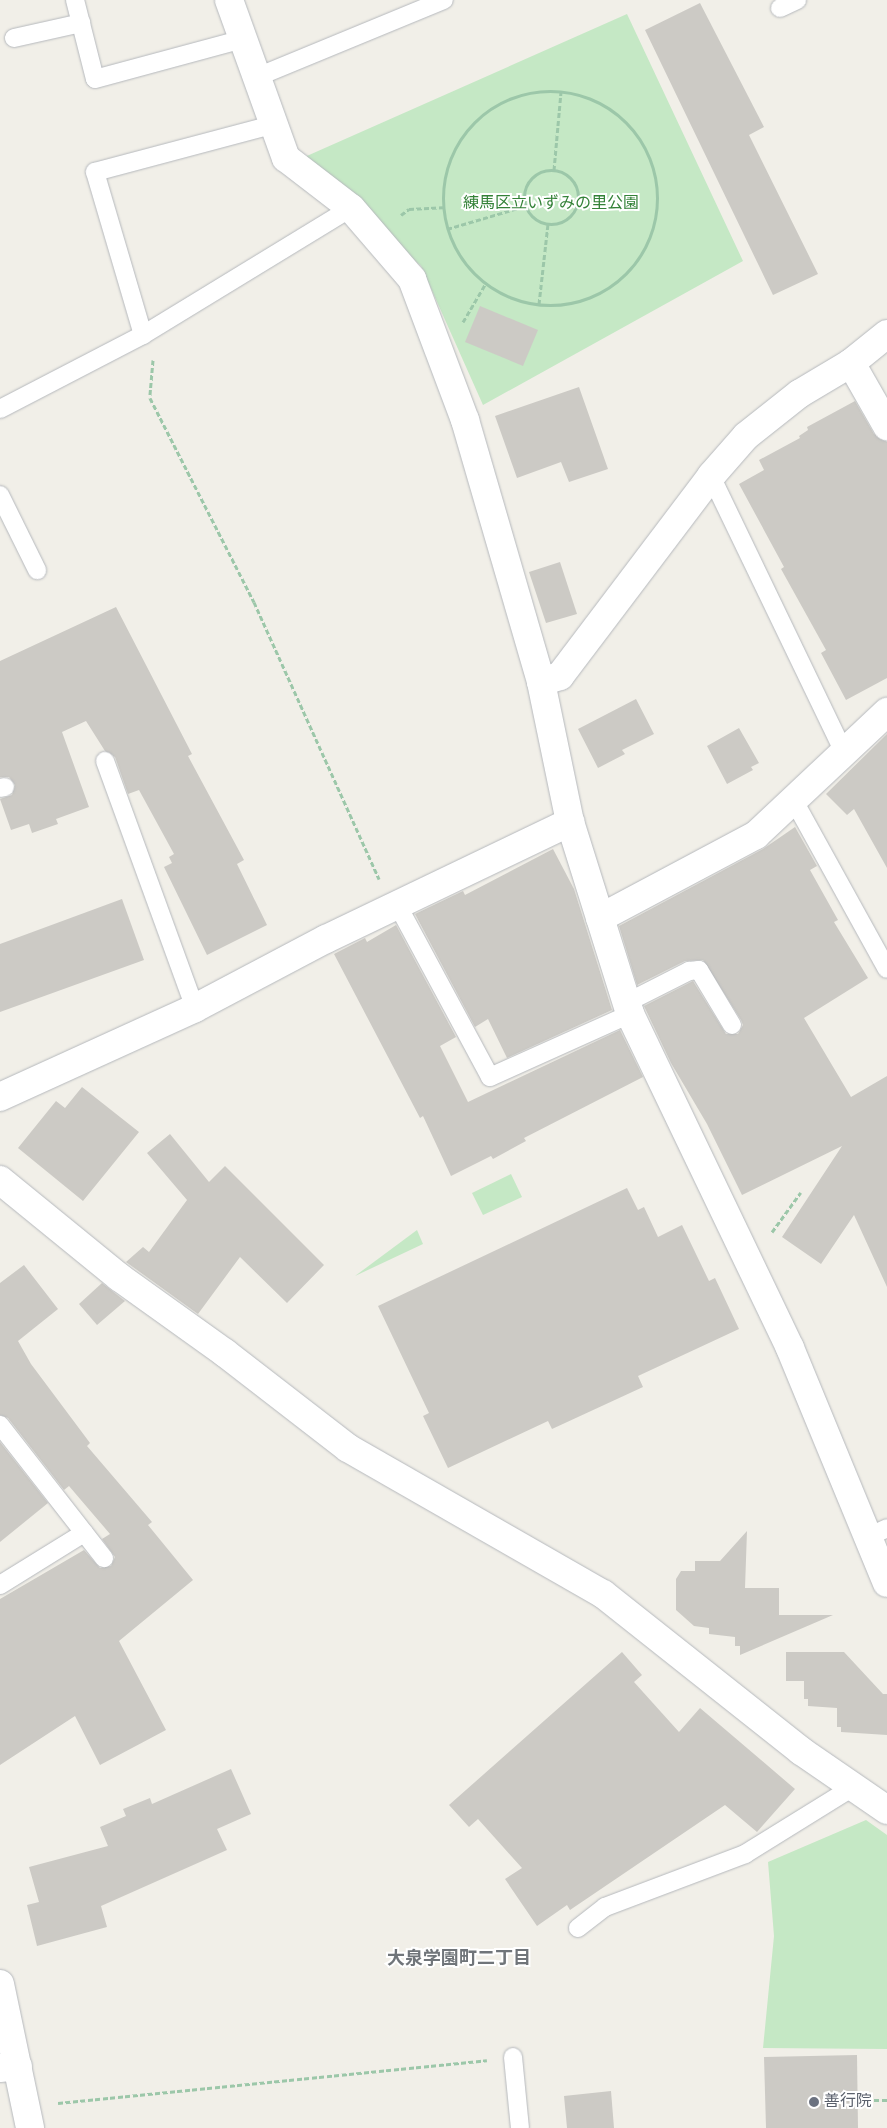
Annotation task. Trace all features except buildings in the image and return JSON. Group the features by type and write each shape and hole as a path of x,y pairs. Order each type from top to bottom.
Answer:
{"street":[{"path":"229,0 276,124 286,158 352,208 412,279 465,420 541,682 570,822 628,1009 878,1532 887,1583"},
{"path":"541,682 560,676 711,476 746,436 799,394 850,362 887,334"},
{"path":"850,362 887,426"},
{"path":"600,918 756,835 843,750 887,712"},
{"path":"0,1097 195,1008 326,939 395,908 570,822"},
{"path":"0,1180 119,1277 225,1353 348,1448 603,1594 801,1751 887,1810"},
{"path":"0,1984 9,2067 28,2117"}],"lane":[{"path":"75,0 95,79 243,39"},
{"path":"257,77 444,0"},
{"path":"780,8 797,0"},
{"path":"14,38 81,23"},
{"path":"150,330 95,172 276,124"},
{"path":"0,409 150,330 352,208"},
{"path":"711,476 843,750"},
{"path":"0,495 37,570"},
{"path":"105,761 195,1008"},
{"path":"793,799 887,969"},
{"path":"395,908 490,1077 628,1009 689,971 699,970 732,1024"},
{"path":"0,1425 104,1558"},
{"path":"0,1585 84,1533"},
{"path":"578,1928 605,1907 745,1854 853,1787"},
{"path":"513,2057 520,2128"}],"path":[{"path":"554,170 561,92"},
{"path":"561,92 590,99 612,111 630,127 644,146 652,166 657,189 656,212 641,254 609,288 587,298 539,304 516,300 486,283 459,256 447,229 443,207 443,186 448,161 475,120 495,105 518,95 561,92"},
{"path":"554,170 566,174 574,184 578,196 570,216 548,224 532,218 525,206 524,192 529,180 540,172 554,170"},
{"path":"447,229 525,206"},
{"path":"397,220 409,209 443,207"},
{"path":"539,304 548,224"},
{"path":"463,323 486,283"},
{"path":"150,330 150,398 254,602 395,908"},
{"path":"746,1257 758,1251 801,1192"},
{"path":"28,2117 513,2057"},
{"path":"874,2100 887,2100"}],"green space":[{"name":"練馬区立いずみの里公園","path":"627,14 743,261 483,405 421,266 300,159"},
{"path":"511,1174 522,1197 483,1215 472,1193"},
{"path":"417,1230 423,1244 355,1276"},
{"path":"866,1820 887,1835 887,2049 763,2048 774,1936 768,1862"}],"place":[{"name":"善行院","path":"814,2102"}],"district":[{"name":"大泉学園町二丁目","path":"459,1959"}]}
